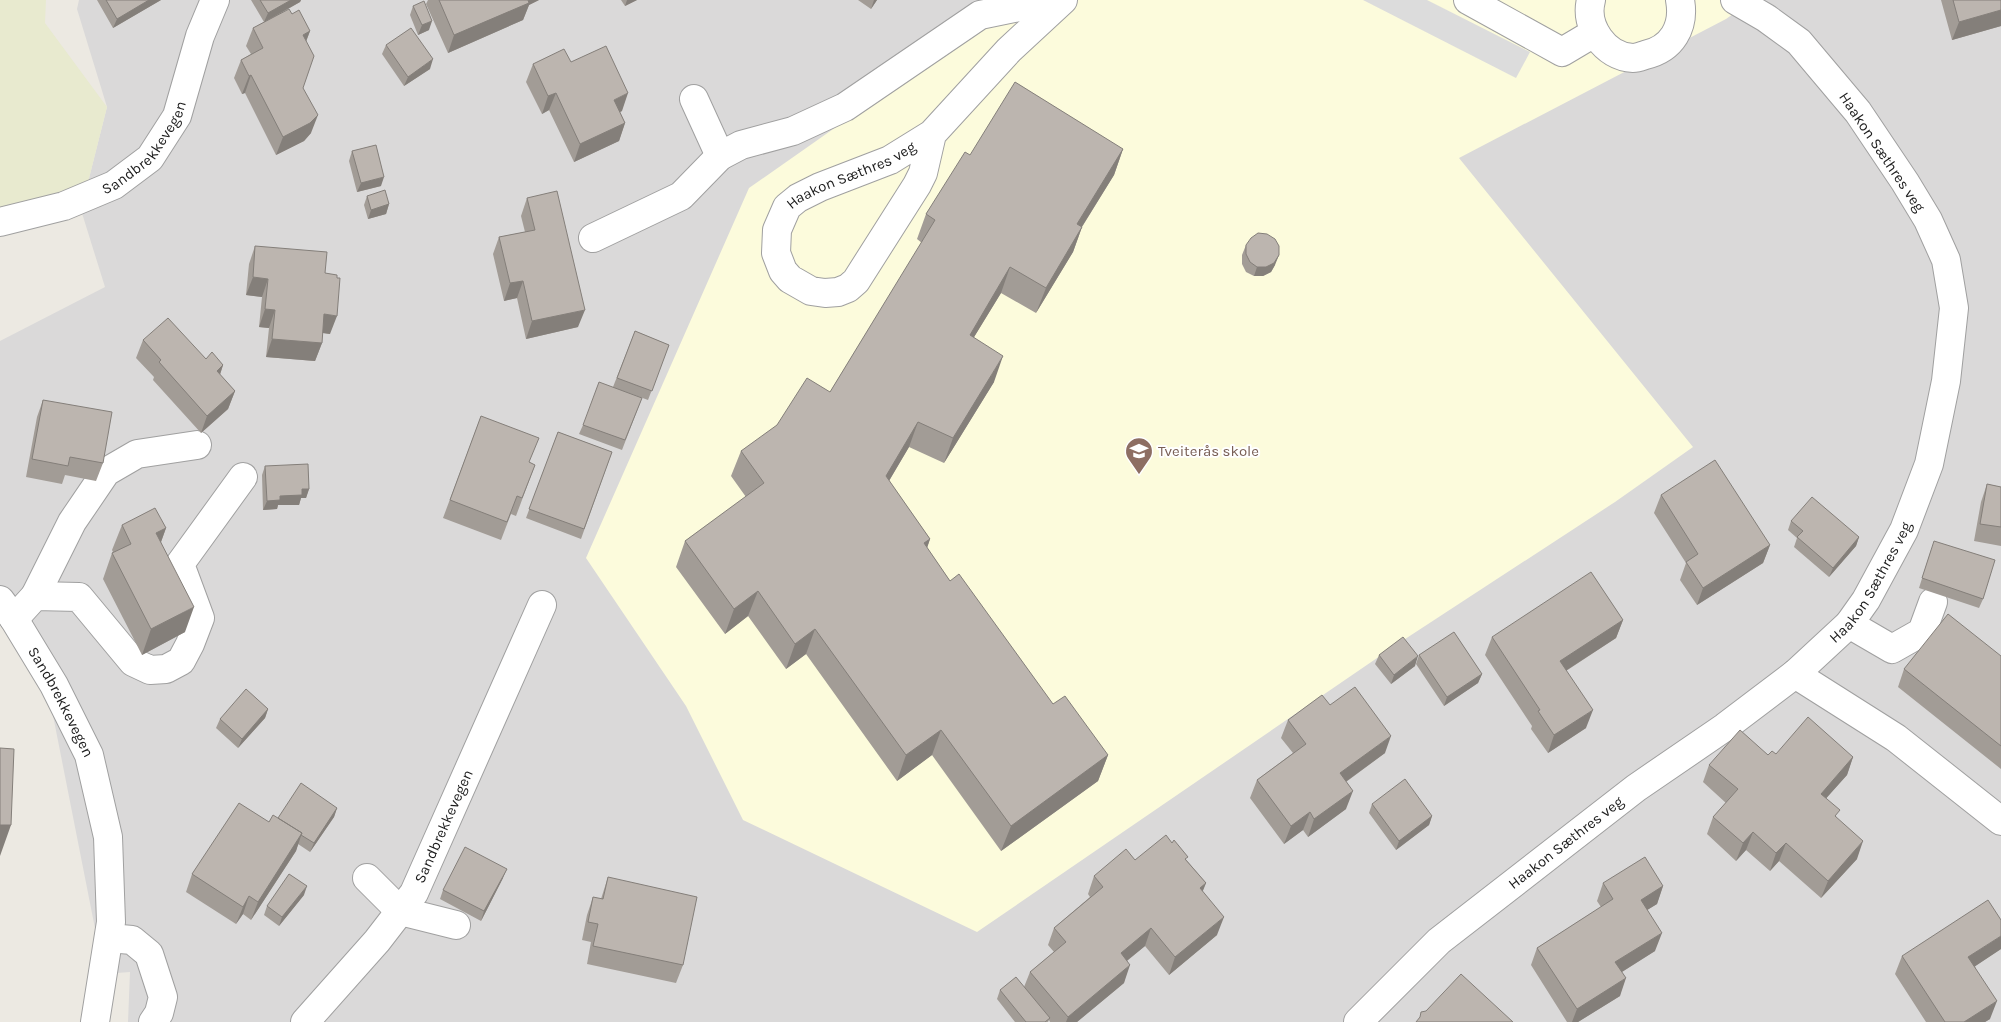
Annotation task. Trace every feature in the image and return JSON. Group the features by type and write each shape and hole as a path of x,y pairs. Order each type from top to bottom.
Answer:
{"street":[{"name":"Sandbrekkevegen","path":"0,222 64,206 114,185 150,158 176,116 200,36 215,0"},
{"path":"593,238 681,196 720,156 741,146 793,131 845,106 980,15 1053,0"},
{"name":"Haakon Sæthres veg","path":"932,134 926,164 917,185 856,281 843,290 825,293 811,291 790,279 783,271 776,252 777,230 783,212 787,207 798,198 820,187 890,160 932,134 1009,50 1063,0"},
{"path":"1468,0 1562,52 1594,33"},
{"path":"1591,0 1588,10 1594,33 1610,51 1634,58 1657,52 1675,36 1682,14 1680,0"},
{"name":"Haakon Sæthres veg","path":"1358,1022 1439,941 1636,788 1725,727 1795,674 1849,624 1866,600 1904,530 1929,464 1946,381 1954,308 1946,260 1928,220 1858,112 1799,42 1766,18 1735,0"},
{"path":"694,99 720,156"},
{"name":"Sandbrekkevegen","path":"95,1022 111,922 108,837 89,755 54,685 7,609 35,596 72,522 106,472 137,454 197,445"},
{"path":"35,596 79,597 133,662 150,670 166,669 181,661 200,618 180,564 243,478"},
{"path":"1849,624 1892,649 1922,632 1933,602"},
{"name":"Sandbrekkevegen","path":"304,1022 377,941 414,893 542,604"},
{"path":"1795,674 1896,738 2001,822"},
{"path":"367,878 400,911 456,925"},
{"path":"109,938 132,940 148,954 163,997 159,1012 153,1022"}],"shaded area":[{"path":"0,0 46,0 45,23 107,107 81,210 0,227"},
{"path":"79,0 2001,0 2001,1022 128,1022 130,972 104,974 47,685 0,599 0,341 105,287 81,210 107,107 77,9"},
{"name":"Tveiterås skole","path":"1017,0 1753,0 1726,19 1459,158 1693,447 1615,502 1399,643 977,932 743,820 686,706 586,558 749,188"},
{"path":"1363,0 1427,0 1530,52 1516,78"}],"building":[{"path":"106,0 149,0 117,19"},
{"path":"260,0 291,0 268,13"},
{"path":"439,0 528,0 529,3 454,35"},
{"path":"1953,0 2001,0 2001,10 1959,22"},
{"path":"424,1 432,21 422,25 413,6"},
{"path":"289,9 292,14 299,10 310,31 303,35 314,56 303,88 318,115 310,123 283,137 251,75 249,76 241,60 263,48 253,28"},
{"path":"411,28 433,59 408,77 386,45"},
{"path":"606,46 628,93 614,100 625,123 580,144 556,93 548,96 533,64 564,49 571,62"},
{"path":"1015,82 1123,149 1077,224 1082,227 1046,288 1010,267 970,335 1003,356 953,438 918,422 886,476 930,539 924,543 950,581 959,574 1053,704 1065,696 1108,755 1011,826 941,730 906,755 815,629 795,644 758,591 734,609 685,541 764,483 741,451 777,425 807,378 830,392 935,220 926,214 965,152 970,155"},
{"path":"376,145 384,177 361,183 352,151"},
{"path":"385,190 389,204 371,210 367,196"},
{"path":"557,191 585,310 532,321 523,281 510,283 499,237 535,230 527,198"},
{"path":"1258,233 1267,234 1275,239 1279,246 1279,255 1274,263 1266,267 1257,267 1250,262 1246,254 1246,245"},
{"path":"255,246 327,252 325,273 337,275 337,278 340,278 337,316 324,314 322,343 272,339 275,310 265,309 268,279 253,277"},
{"path":"168,318 206,359 212,352 223,365 217,371 235,391 207,416 159,362 161,360 143,340"},
{"path":"635,331 669,345 652,391 617,378"},
{"path":"599,382 642,398 625,440 583,425"},
{"path":"43,400 112,412 103,463 70,457 68,466 32,459"},
{"path":"481,416 539,438 529,462 535,465 522,498 517,496 507,522 450,500"},
{"path":"558,432 612,452 584,529 529,509"},
{"path":"1715,460 1770,545 1703,588 1686,562 1698,554 1661,495"},
{"path":"308,464 309,489 302,489 302,495 280,496 280,500 267,501 265,466"},
{"path":"1987,484 2001,487 2001,527 1980,524"},
{"path":"1812,497 1859,537 1833,568 1797,537 1803,531 1791,521"},
{"path":"155,508 166,528 156,533 194,607 151,629 112,553 131,544 122,525"},
{"path":"1934,541 1995,560 1983,599 1922,578"},
{"path":"1591,572 1623,620 1560,661 1593,710 1554,735 1538,711 1540,710 1492,637"},
{"path":"1948,614 2001,656 2001,746 1904,669"},
{"path":"1454,632 1482,674 1447,697 1419,655"},
{"path":"1403,637 1418,656 1394,675 1379,655"},
{"path":"1355,687 1391,736 1340,773 1353,791 1314,819 1310,812 1291,826 1257,780 1306,744 1288,720 1322,695 1330,705"},
{"path":"246,689 268,709 242,739 220,719"},
{"path":"1808,717 1853,757 1821,794 1840,810 1835,816 1863,841 1828,881 1786,843 1776,853 1753,832 1743,843 1713,817 1738,789 1709,765 1740,730 1768,755 1772,751 1776,754"},
{"path":"0,748 14,749 11,825 0,825"},
{"path":"1405,779 1432,816 1399,841 1372,804"},
{"path":"301,783 337,808 314,843 278,818"},
{"path":"239,803 269,822 273,815 302,833 258,902 249,896 243,907 192,874"},
{"path":"1166,835 1172,843 1174,840 1188,857 1185,859 1206,883 1200,888 1224,917 1175,957 1151,928 1121,953 1130,965 1068,1017 1030,972 1066,942 1054,928 1103,887 1094,876 1126,849 1135,860"},
{"path":"465,847 507,869 484,911 443,890"},
{"path":"1645,857 1663,886 1641,900 1662,933 1615,962 1626,978 1577,1009 1537,948 1613,899 1603,883"},
{"path":"289,874 307,886 282,917 267,906"},
{"path":"608,877 697,897 683,965 593,946 598,924 588,922 593,897 603,899"},
{"path":"1988,900 2001,920 2001,936 1968,957 1997,1001 1964,1022 1945,1022 1902,956"},
{"path":"1461,974 1513,1022 1416,1022 1421,1012 1426,1011"},
{"path":"1016,977 1050,1018 1045,1022 1026,1022 1000,990"}],"place":[{"name":"Tveiterås skole","path":"1139,475"}]}
